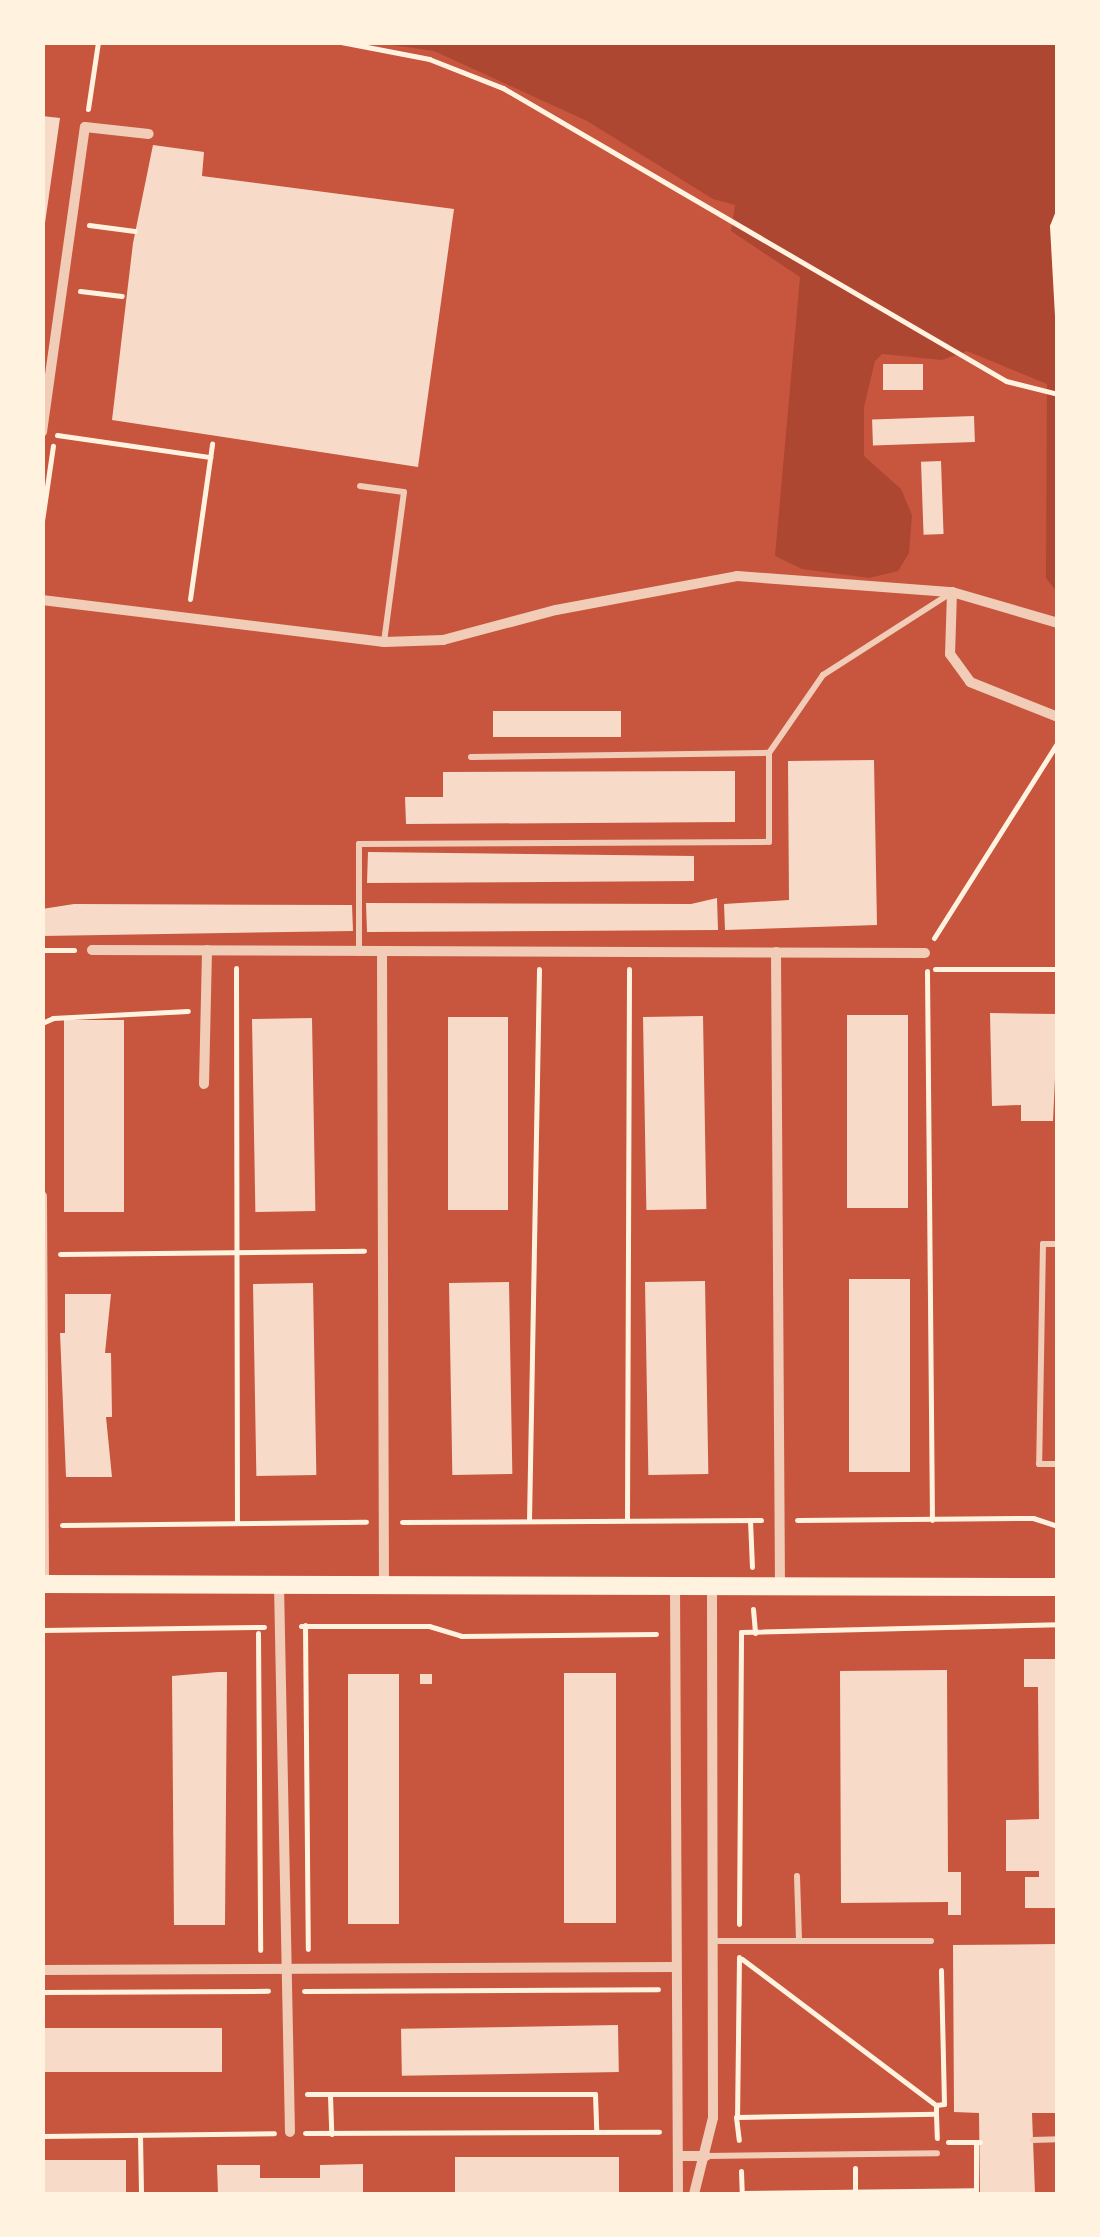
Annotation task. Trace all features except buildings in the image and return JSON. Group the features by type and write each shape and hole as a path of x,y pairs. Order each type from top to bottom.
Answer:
{"main road":[{"path":"43,1584 1058,1587"}],"street":[{"path":"48,433 86,127 149,134"},
{"path":"42,600 384,642 443,640 556,610 737,576 952,592 1058,624"},
{"path":"952,592 950,654 970,682 1058,717"},
{"path":"92,950 359,954 924,952"},
{"path":"204,1084 207,950"},
{"path":"776,952 780,1584"},
{"path":"382,954 378,1251 384,1585"},
{"path":"42,1196 43,1584"},
{"path":"694,2194 713,2118 712,1583"},
{"path":"675,1584 678,2194"},
{"path":"279,1585 284,1991 290,2132"},
{"path":"42,1970 676,1967"},
{"path":"678,2156 706,2156"}],"lane":[{"path":"360,486 404,492 384,642"},
{"path":"359,954 359,844 770,842 769,753 823,675 952,592"},
{"path":"470,757 769,753"},
{"path":"1058,1244 1043,1244 1039,1464 1058,1464"},
{"path":"797,1876 799,1941"},
{"path":"712,1941 931,1941"},
{"path":"1033,2140 1058,2139"},
{"path":"706,2156 937,2153"}],"path":[{"path":"86,127 98,42"},
{"path":"341,42 429,58 502,88 1006,381 1058,394"},
{"path":"1058,211 1058,335"},
{"path":"72,223 135,231"},
{"path":"63,288 122,296"},
{"path":"48,433 210,457"},
{"path":"188,618 212,444"},
{"path":"932,1520 924,952 1058,742"},
{"path":"42,950 92,950"},
{"path":"236,950 237,1524"},
{"path":"529,1521 540,951"},
{"path":"627,1520 629,951"},
{"path":"927,968 1058,969"},
{"path":"42,1024 53,1018 206,1010"},
{"path":"43,1254 378,1251"},
{"path":"44,1526 1034,1518 1058,1526"},
{"path":"750,1520 752,1569"},
{"path":"752,1596 755,1633"},
{"path":"734,1632 1058,1624"},
{"path":"258,1626 260,1950"},
{"path":"308,1950 303,1626 429,1626 461,1636 664,1634"},
{"path":"42,1630 267,1627"},
{"path":"739,1957 736,2117 936,2114 937,2142 978,2142 976,2190 742,2193"},
{"path":"936,2104 944,2104 941,1970"},
{"path":"42,1992 661,1989"},
{"path":"304,1991 304,2009"},
{"path":"306,2078 307,2096 596,2094 596,2132"},
{"path":"330,2096 331,2134"},
{"path":"42,2136 663,2132"},
{"path":"140,2135 141,2194"},
{"path":"854,2154 855,2193"}],"shaded area":[{"path":"378,43 1057,43 1057,592 1046,578 1047,384 967,351 942,360 882,354 875,361 864,407 864,456 901,489 912,515 909,553 898,571 869,578 802,569 775,556 800,277 731,231 735,205 713,199 587,121 434,51"}]}
